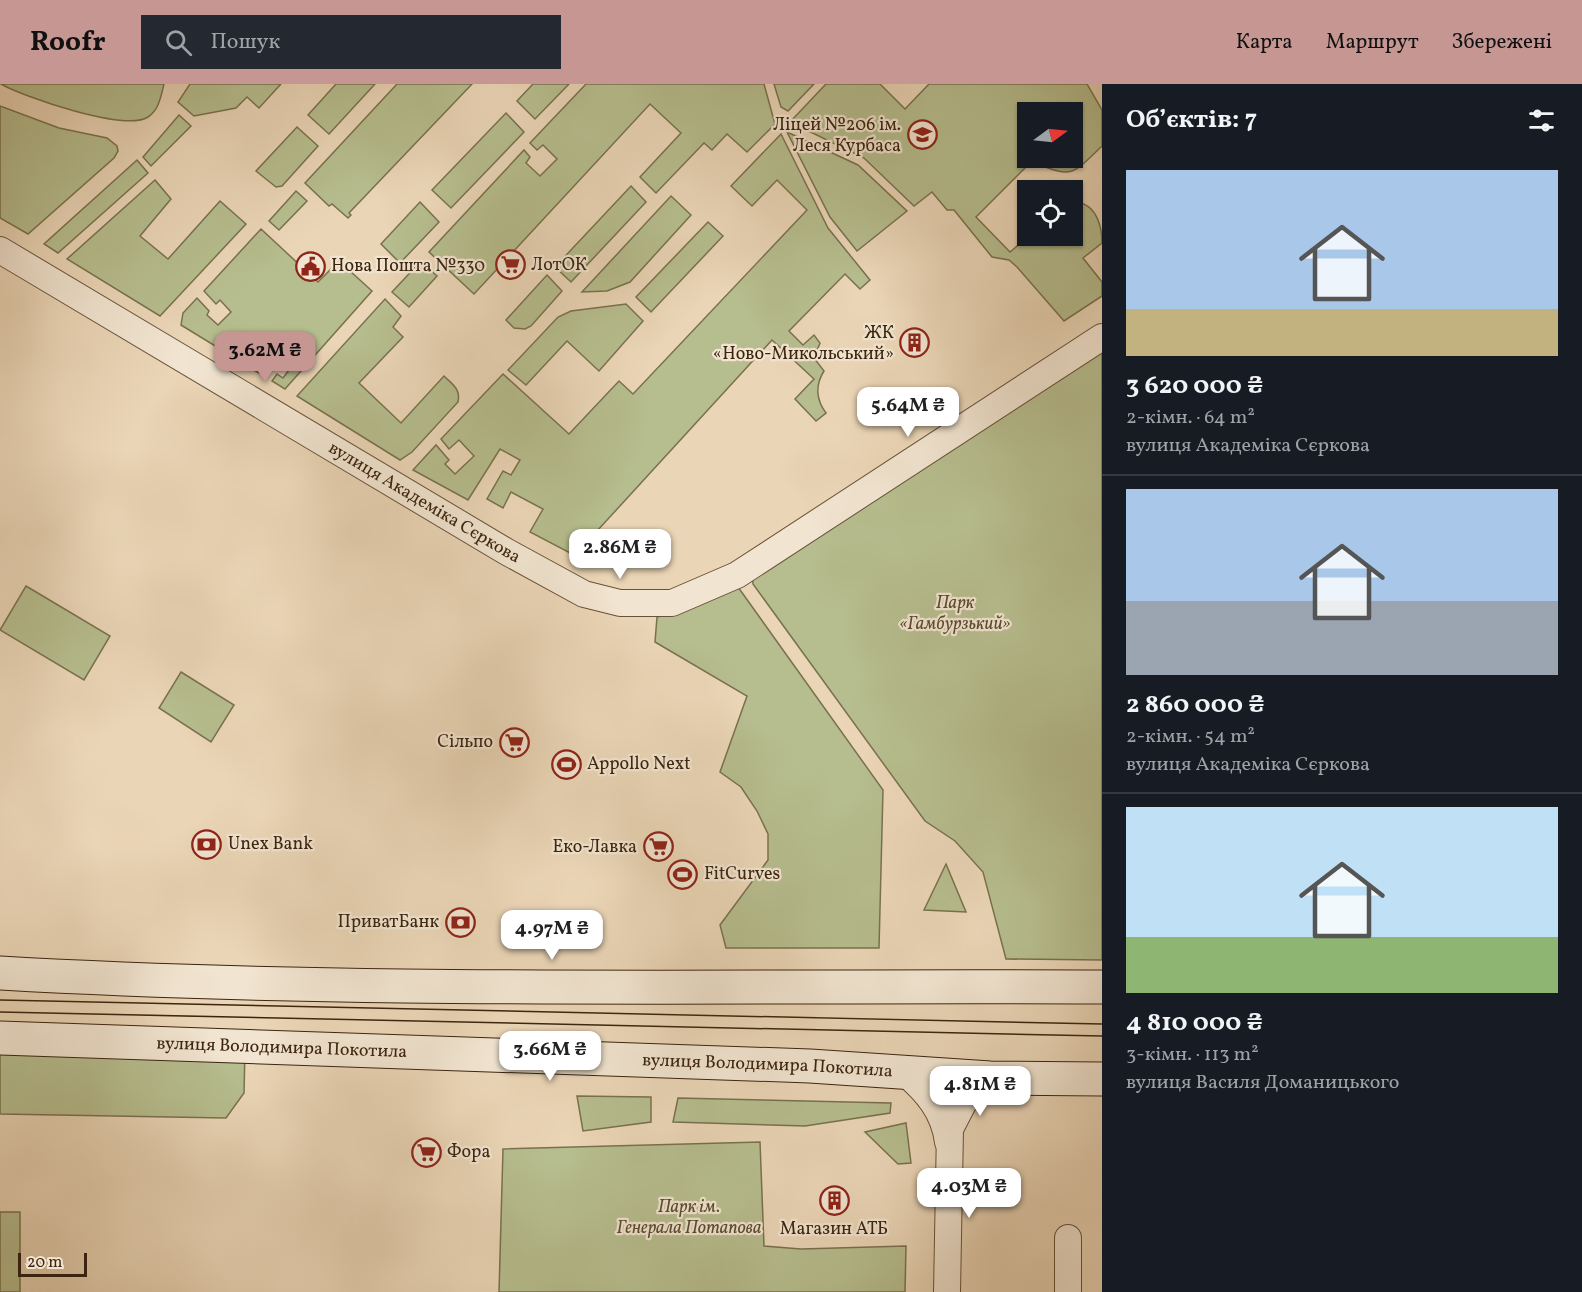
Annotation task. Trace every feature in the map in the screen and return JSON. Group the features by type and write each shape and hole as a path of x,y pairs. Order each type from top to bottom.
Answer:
{"street":[{"name":"вулиця Академіка Сєркова","path":"0,250 507,552 584,594 620,603 672,603 737,575 1102,337"},
{"path":"0,974 392,985 1102,987"},
{"name":"вулиця Володимира Покотила","path":"0,1038 799,1065 990,1078 1102,1079"},
{"path":"904,1072 922,1088 940,1112 948,1145"},
{"path":"947,1292 950,1129 964,1102 990,1078"},
{"path":"1068,1238 1068,1292"}],"green space":[{"path":"1,84 164,84 159,102 152,114 136,120 119,120 74,111 30,97"},
{"path":"190,84 281,84 259,108 247,97 236,108 194,116 178,102"},
{"path":"336,84 375,84 329,134 308,115"},
{"path":"397,84 472,84 349,213 351,215 348,218 332,204 329,206 305,183"},
{"path":"533,84 569,84 535,119 517,101"},
{"path":"586,84 764,84 775,124 747,152 727,134 712,150 704,143 656,193 640,177 681,133 650,104 474,294 429,252 524,150 530,157 526,163 540,176 557,159 543,145 537,150 530,143"},
{"path":"774,84 814,84 788,111 781,107"},
{"name":"Ліцей №206 ім. Леся Курбаса","path":"826,84 880,84 905,109 929,84 1087,84 1102,110 1102,146 1083,164 1083,102 1017,102 1017,168 1025,168 976,217 1010,252 1017,246 1083,246 1083,204 1087,206 1099,222 1102,243 1083,258 1102,282 1102,296 1064,321 1017,267 1009,260 992,257 954,210 947,210 932,192 914,206 864,158 790,122"},
{"path":"0,106 59,128 107,138 117,146 118,151 114,158 28,234 0,218"},
{"path":"506,113 524,132 451,208 432,190"},
{"path":"179,115 191,126 151,166 143,157"},
{"path":"297,127 318,146 282,186 276,187 256,171"},
{"path":"787,132 858,165 907,211 857,251 830,217"},
{"path":"781,134 828,228 870,280 860,289 845,274 789,331 803,345 814,335 820,343 814,358 824,371 818,392 820,403 826,413 816,421 795,399 814,379 772,340 586,543 570,553 530,532 543,509 511,492 503,508 487,499 503,471 511,475 520,460 500,449 468,500 413,470 436,445 449,460 445,464 455,474 474,456 459,440 449,449 441,439 503,374 569,434 619,381 633,394 807,210 777,180 752,206 731,186"},
{"path":"137,160 148,173 58,253 44,244"},
{"name":"Ліцей №206 ім. Леся Курбаса","path":"1049,168 1077,168 1070,172"},
{"path":"155,180 171,199 140,236 168,259 220,201 246,224 160,316 67,259"},
{"path":"631,186 646,202 571,282 555,267"},
{"path":"296,191 307,201 279,230 269,221"},
{"path":"671,196 691,215 630,282 607,291 582,292"},
{"path":"420,202 439,222 400,263 381,244"},
{"path":"708,222 723,236 651,312 636,297"},
{"path":"261,229 318,282 339,261 372,291 285,389 272,381 277,374 283,378 301,354 280,337 261,360 266,364 259,373 241,363 248,351 234,341 225,352 181,325 183,313 197,298 209,311 207,315 218,325 231,312 220,300 216,304 204,291"},
{"path":"421,261 437,276 409,307 392,292"},
{"path":"547,275 562,291 531,326 525,329 514,328 506,320"},
{"path":"385,299 401,316 393,327 403,337 359,383 401,423 444,376 455,387 459,397 458,402 412,452 400,460 297,396"},
{"path":"626,304 643,321 599,371 567,341 526,385 508,370 558,317 571,311"},
{"name":"Парк «Гамбурзький»","path":"1102,343 1102,960 1006,959 983,872 955,841 925,821 753,584 752,573"},
{"path":"26,586 110,636 84,680 0,630"},
{"path":"738,587 883,790 879,948 726,948 720,925 768,860 768,834 757,811 741,787 720,772 747,696 655,642 657,617 685,611"},
{"path":"181,672 234,705 211,742 159,708"},
{"path":"946,864 966,912 924,910"},
{"path":"0,1041 245,1050 244,1093 226,1118 0,1114"},
{"path":"577,1096 651,1097 651,1122 583,1131"},
{"path":"678,1098 891,1103 890,1113 805,1126 673,1122"},
{"path":"906,1123 911,1163 898,1164 865,1132"},
{"name":"Парк ім. Генерала Потапова","path":"760,1142 764,1246 801,1249 906,1246 905,1292 499,1292 503,1149"},
{"path":"0,1212 20,1212 20,1292 0,1292"}],"tram line":[{"path":"0,1000 1102,1024"},
{"path":"0,1012 1102,1036"}],"place":[{"name":"Ліцей №206 ім. Леся Курбаса","path":"922,135"},
{"name":"ЛотОК","path":"510,265"},
{"name":"Нова Пошта №330","path":"310,266"},
{"name":"ЖК «Ново-Микольський»","path":"915,343"},
{"name":"Сільпо","path":"514,742"},
{"name":"Appollo Next","path":"566,764"},
{"name":"Unex Bank","path":"207,844"},
{"name":"Еко-Лавка","path":"658,847"},
{"name":"FitCurves","path":"683,874"},
{"name":"ПриватБанк","path":"460,922"},
{"name":"Фора","path":"426,1152"},
{"name":"Магазин АТБ","path":"834,1200"}]}
